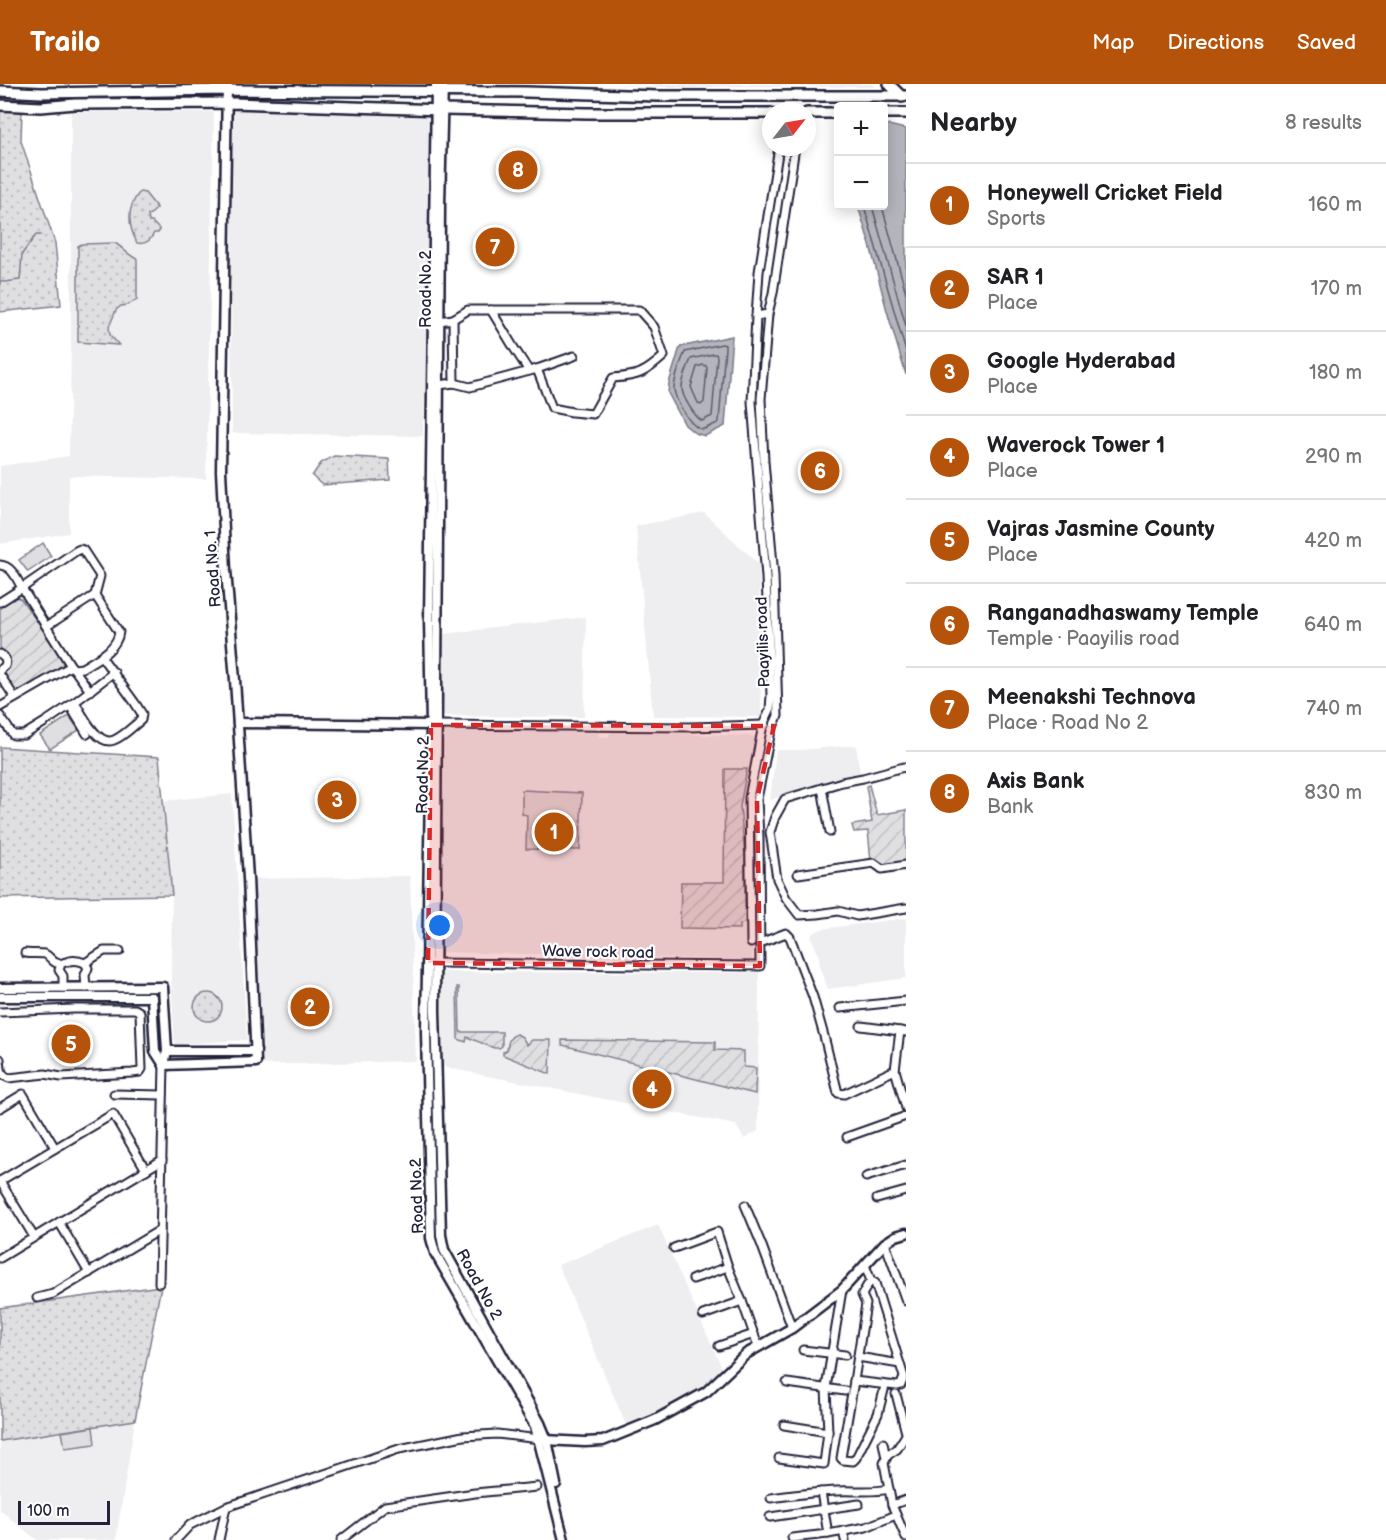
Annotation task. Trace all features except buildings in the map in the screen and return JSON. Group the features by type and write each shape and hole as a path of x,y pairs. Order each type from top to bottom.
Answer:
{"main road":[{"path":"890,84 904,98"},
{"path":"0,91 41,93 227,87 440,88 658,96 904,98"},
{"path":"41,93 41,107"},
{"path":"0,105 41,107 226,104 588,113 762,113"},
{"path":"816,113 834,113"},
{"path":"888,113 904,114"}],"street":[{"name":"Road No. 1","path":"164,1065 256,1062 248,878 221,471 227,87"},
{"name":"Road No 2","path":"434,725 429,619 440,88"},
{"name":"Road No 2","path":"438,110 440,321 432,963 441,1235 444,1250 540,1423 543,1440"},
{"name":"Paayilis road","path":"751,944 749,798 763,725 770,710 771,695 766,578 752,402 759,272 777,156"},
{"name":"Paayilis road","path":"760,966 757,799 778,716 774,588 761,399 768,314 794,156"},
{"path":"759,272 775,274"},
{"path":"440,321 453,319 468,310 491,310 639,310 654,327 664,356 648,370 630,377 613,378 593,414 552,408 533,370 491,310"},
{"path":"756,316 768,314"},
{"path":"453,319 454,383"},
{"path":"439,385 454,383 470,387 574,356"},
{"path":"0,602 80,549 83,550 100,576 95,595 47,626"},
{"path":"1,564 9,568 90,691"},
{"path":"0,707 73,667 82,668 116,643 119,632 95,595"},
{"path":"0,654 6,661 4,668 0,670"},
{"path":"72,704 99,738 106,742 118,738 141,720 142,714 101,656"},
{"path":"0,716 13,735 24,735 72,704 114,672"},
{"path":"0,675 15,698"},
{"path":"72,704 87,734"},
{"path":"238,723 774,726"},
{"path":"906,768 842,782 785,799 775,816 770,832 777,879 786,898 799,915 838,911 857,916 906,908"},
{"path":"822,788 830,832"},
{"path":"749,798 757,799"},
{"path":"798,874 874,863 882,869 906,865"},
{"path":"760,943 786,933 790,937 813,997 840,1094 896,1070"},
{"path":"85,963 104,951 120,951"},
{"path":"25,953 46,954 56,963 61,964 73,959 85,963 88,968 81,1009"},
{"name":"Road No 2","path":"426,1032 432,963"},
{"name":"Wave rock road","path":"432,963 760,966"},
{"path":"61,964 59,970 63,976 63,988"},
{"path":"0,997 163,987 167,1051 164,1065 159,1283"},
{"path":"0,988 63,988 85,993 152,997 155,1052 164,1065"},
{"path":"85,993 92,1009"},
{"path":"840,1008 906,1001"},
{"path":"0,1012 135,1009 140,1012 142,1069 140,1072 61,1077 45,1074 9,1078 1,1073 0,1059"},
{"path":"861,1026 903,1031 896,1070 906,1108"},
{"name":"Road No.2","path":"426,1032 431,1238 435,1253 543,1440"},
{"path":"167,1051 256,1051"},
{"path":"0,1108 22,1094 55,1148"},
{"path":"114,1094 163,1095"},
{"path":"34,1236 0,1181 55,1148 113,1114 146,1170"},
{"path":"846,1137 906,1116"},
{"path":"0,1258 162,1160"},
{"path":"866,1177 906,1165"},
{"path":"877,1199 906,1191"},
{"path":"745,1205 792,1328"},
{"path":"58,1222 89,1273"},
{"path":"37,1298 53,1294 160,1230"},
{"path":"674,1248 717,1232 758,1346"},
{"path":"176,1540 190,1525 226,1507 399,1449 463,1436 496,1434 543,1440 603,1441 655,1420 706,1392 746,1354 792,1328 842,1290 885,1243 906,1233"},
{"path":"885,1243 906,1301"},
{"path":"693,1279 728,1267"},
{"path":"854,1381 897,1386 901,1385 904,1377 875,1283 870,1282 864,1267"},
{"path":"870,1282 862,1295 866,1304 843,1460 853,1461 856,1458 878,1414 885,1386"},
{"path":"779,1458 824,1464 828,1432 826,1388 842,1290"},
{"path":"703,1315 742,1301"},
{"path":"719,1347 754,1334"},
{"path":"803,1350 845,1355"},
{"path":"858,1357 900,1364"},
{"path":"787,1383 845,1391"},
{"path":"886,1459 902,1445 906,1434 896,1394"},
{"path":"783,1425 828,1432"},
{"path":"543,1440 564,1540"},
{"path":"543,1440 570,1540"},
{"path":"883,1443 886,1459 884,1463 892,1505 906,1538"},
{"path":"341,1540 385,1506 537,1487"},
{"path":"771,1498 821,1492 862,1490 876,1492 889,1489"},
{"path":"821,1492 827,1536"},
{"path":"892,1505 906,1500"},
{"path":"770,1517 859,1504"},
{"path":"219,1540 226,1507"},
{"path":"792,1538 827,1536 866,1527 896,1515"},
{"path":"843,1531 845,1540"}],"highlighted area":[{"path":"431,725 774,726 757,799 760,966 428,963"}],"shaded area":[{"path":"612,84 873,84 876,87 724,86 692,88"},
{"path":"230,106 431,110 431,215 423,436 232,433"},
{"path":"0,109 22,109 21,141 55,243 61,305 0,312"},
{"path":"71,112 214,112 206,479 69,476 69,533 0,544 0,466 69,456"},
{"path":"140,192 145,193 157,208 148,215 149,222 160,230 154,233 148,241 137,243 130,217 132,204"},
{"path":"115,243 137,259 137,299 116,310 109,327 110,335 119,345 78,342 78,246"},
{"path":"334,456 389,459 390,480 322,485 312,476 321,463"},
{"path":"704,513 759,564 761,717 653,716 636,526"},
{"path":"43,543 51,556 28,572 19,560"},
{"path":"14,596 21,599 64,659 62,665 18,693 6,676 5,670 10,662 0,647 0,605"},
{"path":"586,617 584,717 443,716 443,634"},
{"path":"69,716 79,730 50,749 40,735"},
{"path":"444,730 599,733 599,737 609,737 610,732 757,736 752,960 440,952"},
{"path":"856,745 860,773 831,779 770,800 776,750"},
{"path":"0,747 159,757 172,895 0,898"},
{"path":"725,769 747,769 740,806 745,856 745,923 740,924 740,929 680,928 681,882 724,882"},
{"path":"869,785 877,815 906,810 906,863 883,867 871,861 868,831 854,832 852,825 872,822 866,786"},
{"path":"522,790 582,793 580,850 526,849 527,815 522,814"},
{"path":"232,794 247,1040 175,1044 171,977 172,895 163,801"},
{"path":"410,876 416,1061 257,1065 252,879"},
{"path":"906,918 906,978 828,989 820,968 812,934 821,929"},
{"path":"442,972 759,973 758,1131 744,1139 736,1125 443,1067"},
{"path":"457,987 459,987 460,1032 502,1032 502,1046 494,1048 467,1037 466,1042 458,1039"},
{"path":"208,993 218,997 222,1007 218,1017 208,1021 198,1017 194,1007 198,997"},
{"path":"517,1034 527,1045 532,1040 551,1040 550,1074 503,1055 503,1052 507,1050 509,1040"},
{"path":"562,1040 715,1042 715,1050 744,1051 744,1067 756,1068 755,1094 562,1045"},
{"path":"658,1225 722,1368 710,1382 687,1399 626,1425 558,1265"},
{"path":"161,1286 135,1420 0,1441 0,1308"},
{"path":"135,1420 116,1540 37,1540 0,1510 0,1441"},
{"path":"93,1427 95,1444 65,1448 62,1432"}],"water":[{"path":"888,125 906,129 906,375 887,311 859,210 888,210"},
{"path":"732,336 725,426 705,436 695,433 685,425 668,393 680,347"}],"waterway":[{"path":"0,281 20,280 22,254 36,235 41,235"}],"place":[{"name":"Axis Bank","path":"518,170"},
{"name":"Meenakshi Technova","path":"495,247"},
{"name":"Ranganadhaswamy Temple","path":"820,471"},
{"name":"Google Hyderabad","path":"337,800"},
{"name":"Honeywell Cricket Field","path":"554,832"},
{"name":"SAR 1","path":"310,1007"},
{"name":"Vajras Jasmine County","path":"71,1044"},
{"name":"Waverock Tower 1","path":"652,1089"}]}
